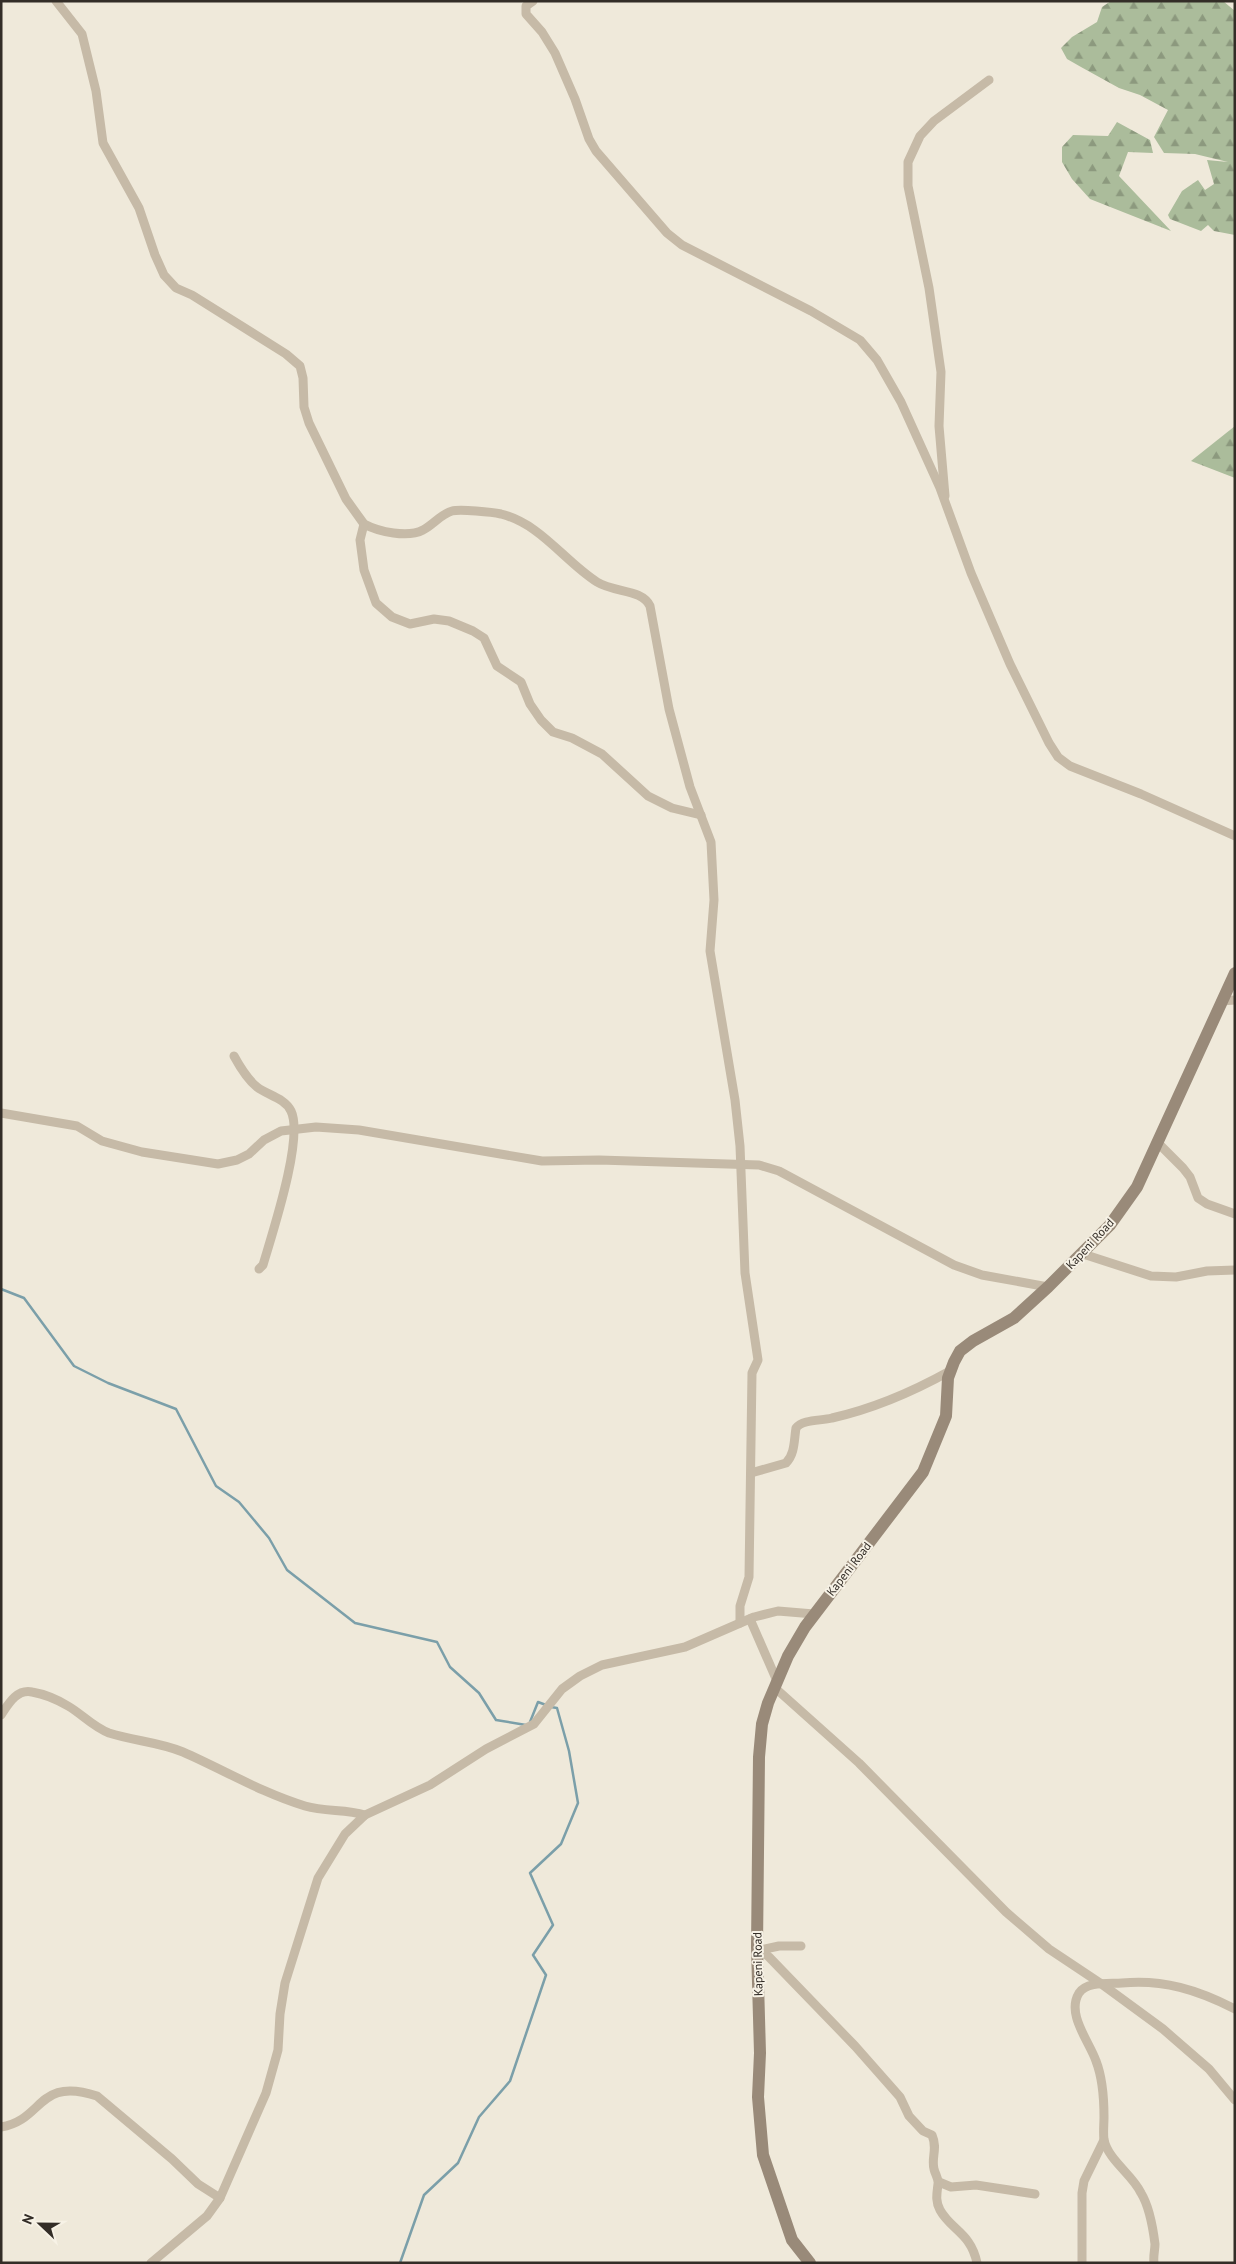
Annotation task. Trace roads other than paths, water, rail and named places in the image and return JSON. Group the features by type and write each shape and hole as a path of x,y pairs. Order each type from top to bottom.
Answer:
{"main road":[{"name":"Kapeni Road","path":"810,2263 792,2240 763,2155 758,2098 760,1757 762,1724 788,1656 814,1614 923,1472 938,1441 946,1416 950,1371 960,1351 973,1341 1014,1318 1083,1254 1110,1225 1136,1187 1235,973"}],"street":[{"path":"56,1 82,34 96,90 103,143 139,208 164,275 176,288 192,295 286,354 300,366 303,378 304,407 309,422 346,499 364,524 399,534 411,534 422,530 452,511 502,514 546,538 566,558 602,584 620,592 635,593 645,598 653,613 669,708 690,787 711,842 714,900 710,951 735,1100 745,1273 758,1360 752,1373 749,1577 740,1606 740,1623"},
{"path":"533,1 526,6 526,14 542,32 555,53 575,99 589,139 596,151 666,233 682,245 860,340 877,360 901,402 945,502 971,574 1002,647 1049,743 1058,757 1070,766 1141,794 1235,836"},
{"path":"945,502 939,426 941,372 930,288 908,186 908,162 920,136 934,121 989,80"},
{"path":"364,524 360,540 364,570 376,603 386,612 392,617 410,624 434,619 449,621 484,638 497,666 521,682 530,704 541,720 554,732 602,754 648,796 672,808 701,815"},
{"path":"1221,1001 1235,1000"},
{"path":"234,1056 251,1081 284,1102 291,1110 295,1128 281,1200 263,1265 259,1270"},
{"path":"1,1113 77,1126 102,1141 142,1152 218,1164 237,1160 250,1154 264,1140 281,1131 295,1128 359,1130 542,1161 599,1160 759,1165 778,1171 954,1265 982,1275 1048,1287"},
{"path":"1157,1142 1183,1168 1190,1178 1198,1198 1207,1204 1235,1214"},
{"path":"1083,1254 1150,1276 1176,1277 1207,1271 1235,1270"},
{"path":"751,1473 786,1463 793,1454 796,1428 800,1424 833,1418 884,1401 924,1386 950,1371"},
{"path":"151,2263 202,2221 220,2198 266,2093 278,2050 280,2014 285,1983 318,1878 345,1834 365,1815 430,1785 486,1749 534,1724 562,1689 580,1676 602,1666 685,1647 750,1618 778,1611 814,1614"},
{"path":"750,1618 776,1684 859,1763 1006,1912 1049,1949 1103,1985 1196,2056 1235,2100"},
{"path":"1,1715 11,1700 21,1692 31,1691 68,1706 85,1720 108,1732 160,1744 184,1752 238,1779 304,1806 329,1812 348,1810 365,1815"},
{"path":"758,1948 801,1946"},
{"path":"758,1948 855,2046 900,2098 909,2116 923,2131 932,2135 936,2151 933,2168 939,2182 936,2190 940,2210 972,2247 977,2263"},
{"path":"1082,2263 1082,2193 1084,2181 1104,2140 1104,2095 1101,2078 1075,2009 1080,1992 1088,1986 1143,1981 1176,1985 1198,1992 1235,2009"},
{"path":"1,2126 9,2125 22,2117 53,2092 83,2092 97,2096 172,2158 198,2184 220,2198"},
{"path":"1104,2140 1141,2192 1155,2246 1154,2263"},
{"path":"939,2182 951,2186 976,2185 1035,2194"}],"waterway":[{"path":"1,1289 24,1298 74,1366 108,1383 176,1409 216,1486 239,1502 269,1538 287,1570 355,1623 437,1642 450,1667 479,1693 496,1720 526,1725"},
{"path":"530,1722 538,1702 546,1705"},
{"path":"400,2263 424,2195 458,2163 479,2117 510,2081 546,1975 533,1955 553,1925 530,1873 561,1844 578,1803 569,1751 557,1708 551,1707"}]}
